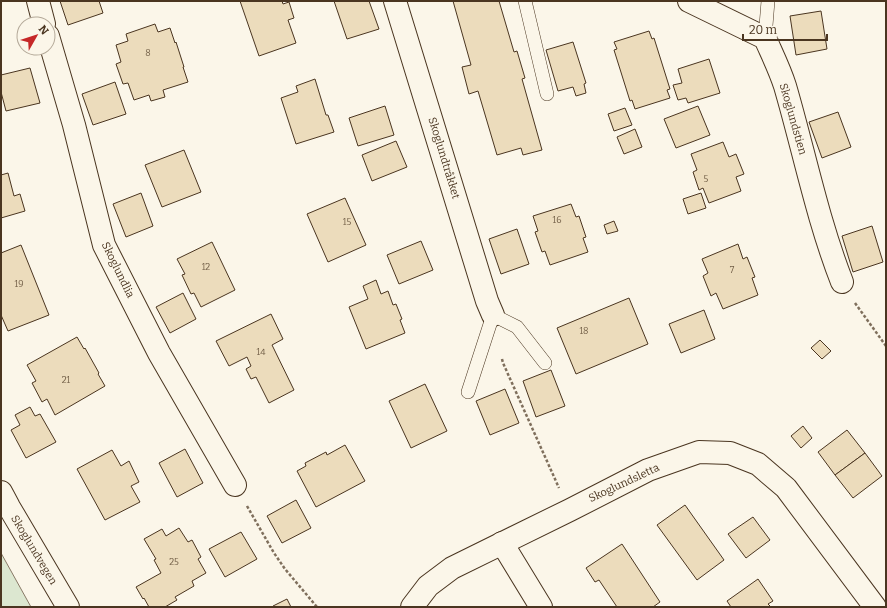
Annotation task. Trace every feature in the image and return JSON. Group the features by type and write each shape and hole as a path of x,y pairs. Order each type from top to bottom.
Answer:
{"street":[{"path":"38,1 42,16"},
{"name":"Skoglundtråkket","path":"395,1 487,301 493,315"},
{"path":"689,1 765,38"},
{"name":"Skoglundstien","path":"765,38 784,84 814,196 842,282"},
{"name":"Skoglundlia","path":"54,56 74,125 104,245 159,353 235,485"},
{"name":"Skoglundsletta","path":"412,607 428,586 452,568 648,470 699,452 730,453 758,464 786,488 872,606"},
{"name":"Skoglundvegen","path":"1,492 68,607"},
{"path":"502,543 541,607"}],"lane":[{"path":"524,1 547,94"},
{"path":"765,38 768,1"},
{"path":"468,392 493,315 517,327 545,363"}],"path":[{"path":"842,282 857,307 886,346"},
{"path":"501,356 524,412 570,510"},
{"path":"235,485 274,553 285,569 317,607"}],"green space":[{"path":"1,553 31,607 1,607"}],"building":[{"path":"60,1 99,1 103,13 68,25"},
{"path":"240,1 282,1 283,4 289,2 294,18 288,20 296,43 259,56"},
{"path":"334,1 369,1 379,29 347,39"},
{"path":"453,1 499,1 514,52 517,51 525,78 522,79 542,150 523,155 521,148 497,155 478,91 469,94 462,67 471,65"},
{"path":"821,11 827,49 796,55 790,16"},
{"path":"155,24 158,32 170,28 175,43 176,42 188,82 163,90 165,97 151,101 149,95 134,100 128,83 123,84 116,64 121,62 116,45 128,41 126,34"},
{"path":"649,31 652,39 654,38 670,89 667,90 670,98 635,109 632,100 630,101 614,50 617,49 614,42"},
{"path":"573,42 586,83 584,84 586,93 576,96 573,87 558,91 546,50"},
{"path":"709,59 720,93 688,103 686,98 678,100 673,85 682,83 678,69"},
{"path":"30,68 40,103 6,111 1,92 1,75"},
{"path":"315,79 326,115 328,115 334,132 296,144 281,98 298,92 296,86"},
{"path":"115,82 126,114 93,125 82,94"},
{"path":"385,106 394,135 358,146 349,118"},
{"path":"698,106 710,135 676,148 664,119"},
{"path":"625,108 632,125 614,131 608,114"},
{"path":"838,112 851,147 822,158 809,122"},
{"path":"635,129 642,147 624,154 617,137"},
{"path":"396,141 407,167 372,181 362,155"},
{"path":"723,142 729,157 736,154 744,174 736,177 741,191 709,203 703,188 699,190 693,172 697,170 691,154"},
{"path":"184,150 201,192 162,207 145,165"},
{"path":"8,173 14,196 20,194 25,211 1,218 1,175"},
{"path":"141,193 153,226 126,237 113,204"},
{"path":"701,193 706,208 688,214 683,199"},
{"path":"345,198 366,245 328,262 307,214"},
{"path":"571,204 576,217 579,216 586,237 583,238 588,252 550,265 545,251 542,252 535,232 538,231 533,216"},
{"path":"614,221 618,231 607,234 604,225"},
{"path":"872,226 883,262 853,272 842,236"},
{"path":"517,229 529,264 501,274 489,239"},
{"path":"421,241 433,270 399,284 387,255"},
{"path":"212,242 235,290 201,307 194,293 191,294 182,275 185,274 177,259"},
{"path":"738,244 743,259 747,257 755,277 752,278 758,295 723,309 716,293 711,296 703,276 708,273 702,259"},
{"path":"21,245 49,315 8,331 1,315 1,253"},
{"path":"376,280 381,294 388,291 393,305 396,304 402,319 400,320 405,333 366,349 349,307 368,299 363,286"},
{"path":"183,293 196,319 170,333 156,307"},
{"path":"629,298 648,344 576,374 557,328"},
{"path":"704,310 715,339 681,353 669,324"},
{"path":"271,314 283,339 272,345 294,390 269,403 256,377 251,379 246,369 251,366 247,357 229,366 216,341"},
{"path":"77,337 84,349 85,348 105,386 55,415 47,399 42,402 32,383 36,381 27,365"},
{"path":"820,340 831,351 822,359 811,348"},
{"path":"551,370 565,406 536,417 523,381"},
{"path":"425,384 447,431 411,448 389,401"},
{"path":"505,389 519,423 490,435 476,401"},
{"path":"30,407 35,416 40,414 56,442 26,458 11,430 20,425 15,415"},
{"path":"803,426 812,438 801,448 791,436"},
{"path":"847,430 865,453 835,475 818,452"},
{"path":"345,445 365,481 316,507 297,471 306,466 305,463 326,452 327,455"},
{"path":"185,449 203,483 177,497 159,463"},
{"path":"112,450 121,466 129,461 139,482 131,486 140,502 105,520 77,469"},
{"path":"865,453 882,476 853,498 835,475"},
{"path":"296,500 311,528 282,543 267,516"},
{"path":"685,505 724,560 697,580 657,525"},
{"path":"753,517 770,540 746,558 728,534"},
{"path":"179,528 188,542 192,540 201,557 198,559 206,573 192,581 194,586 175,597 177,600 165,607 149,607 136,587 161,573 154,560 156,559 144,539 162,529 166,536"},
{"path":"241,532 257,559 225,577 209,549"},
{"path":"622,544 660,602 653,607 617,607 599,580 595,582 586,568"},
{"path":"758,579 773,601 768,604 771,607 731,607 727,601"},
{"path":"287,599 291,607 273,607 273,606"}]}
